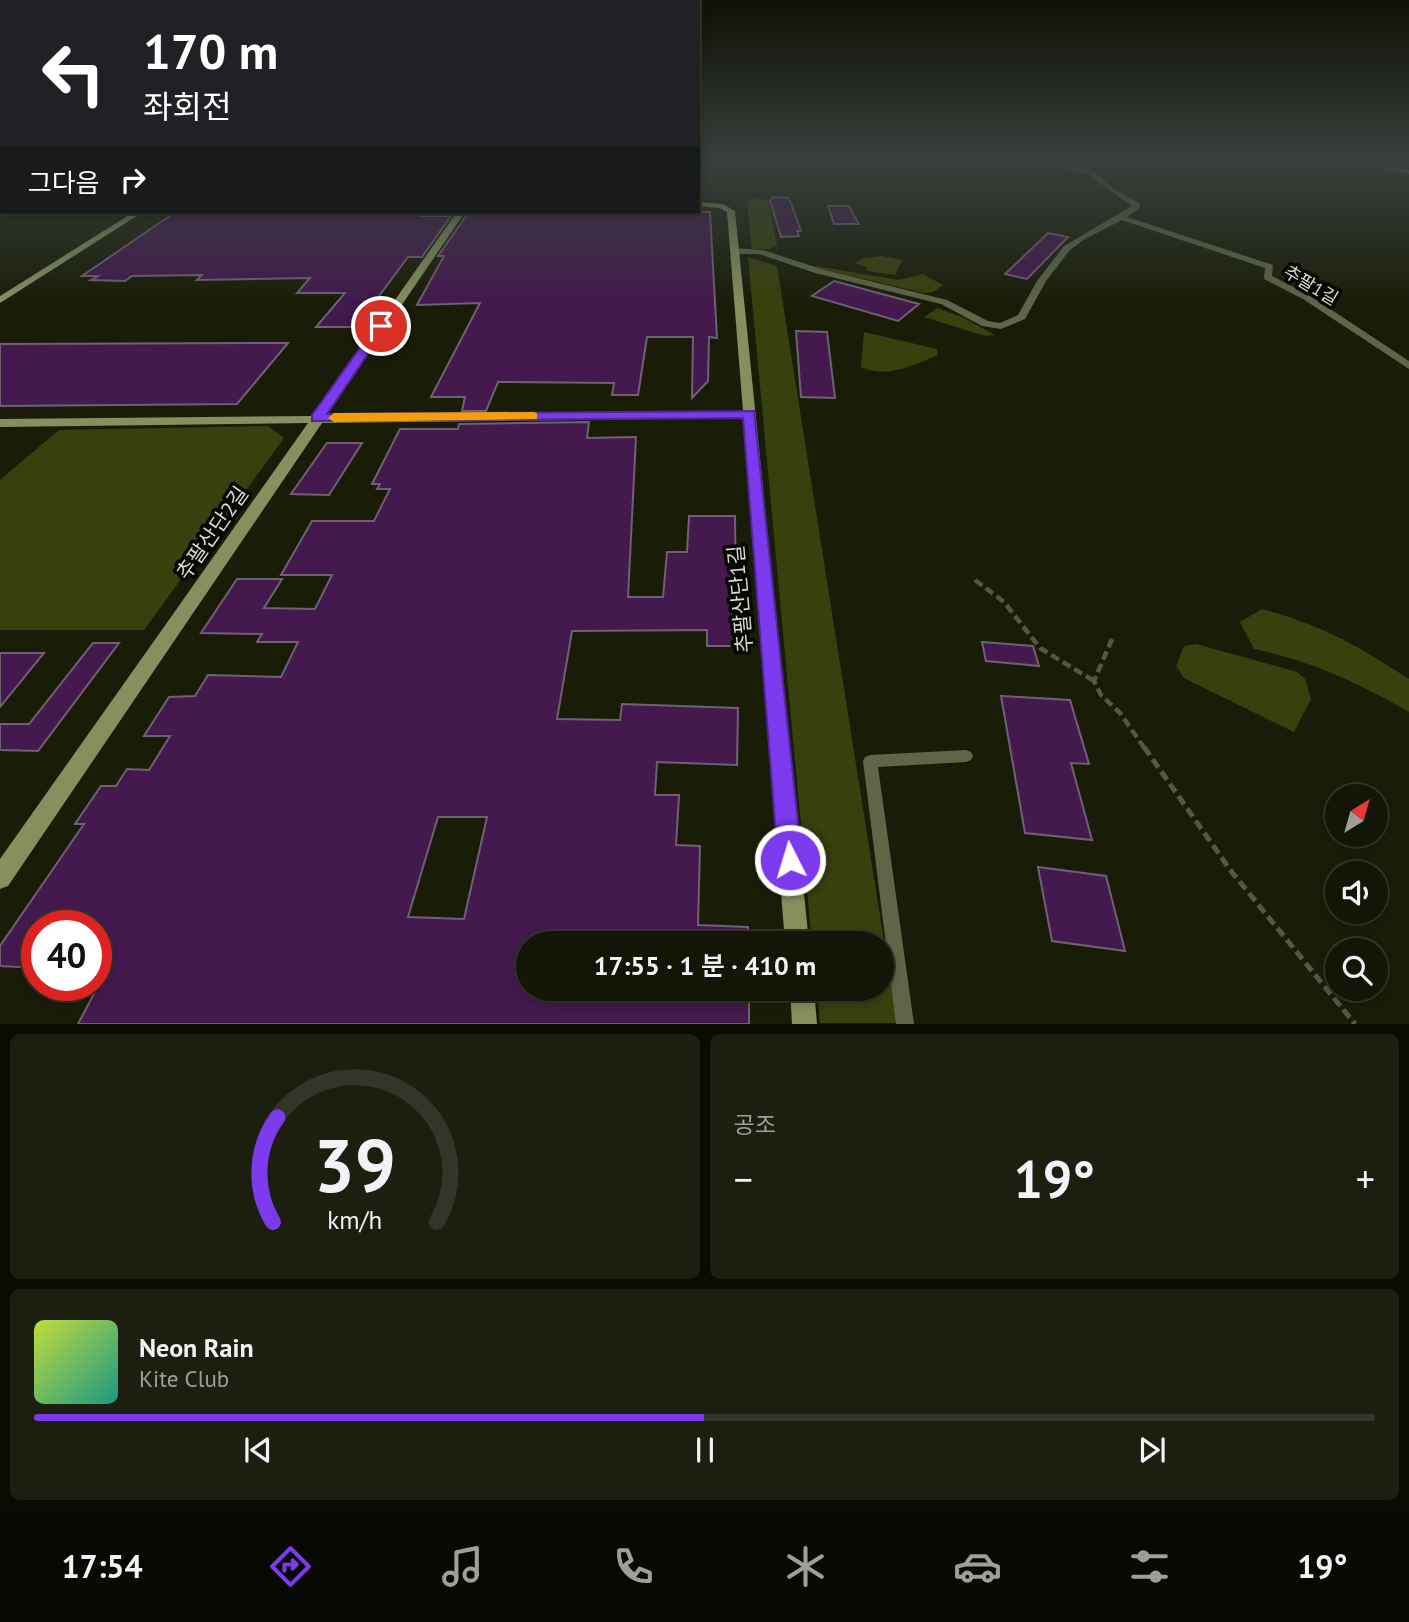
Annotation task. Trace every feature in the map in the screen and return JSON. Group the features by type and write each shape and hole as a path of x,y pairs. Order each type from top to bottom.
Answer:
{"street":[{"name":"추팔산단1길","path":"728,210 731,211 796,931"},
{"path":"734,251 760,252 818,271 944,302 986,324 1001,326 1022,317 1028,302 1067,247 1124,218 1132,210"},
{"path":"0,300 136,214"},
{"name":"추팔산단2길","path":"0,878 460,214"},
{"name":"추팔1길","path":"1124,218 1270,267 1266,277 1306,297 1409,366"},
{"path":"0,423 749,414"},
{"path":"803,1001 805,1024"}],"lane":[{"path":"905,1024 870,761 966,756"}],"path":[{"path":"975,580 1004,602 1040,648 1094,681 1231,871 1355,1024"},
{"path":"1094,681 1112,639"}],"green space":[{"path":"748,210 770,210 777,244 770,249 752,249"},
{"path":"882,256 902,260 895,275 868,271 866,267 855,263 864,258"},
{"path":"748,257 777,266 882,931 811,931"},
{"path":"813,267 899,280 923,274 943,285 933,292 924,293"},
{"path":"937,308 962,317 995,335 985,336 924,317"},
{"path":"864,332 937,349 938,355 891,371 881,372 861,367"},
{"path":"268,426 284,438 144,630 0,630 0,480 59,430"},
{"path":"1262,609 1304,622 1339,638 1409,679 1409,712 1334,674 1254,649 1240,622"},
{"path":"1196,644 1297,672 1305,679 1311,699 1294,732 1184,678 1176,666 1184,646"},
{"path":"818,1001 894,1001 897,1023 820,1023"}],"building":[{"path":"773,210 793,210 801,231 797,231 799,236 781,237"},
{"path":"829,210 851,210 859,224 834,224"},
{"path":"710,212 717,338 709,337 708,381 692,398 693,337 647,337 638,395 612,395 614,383 498,382 486,411 462,411 465,397 431,397 480,303 417,305 444,256 438,256 466,216"},
{"path":"173,214 451,216 422,257 408,257 356,327 316,327 345,293 297,293 310,278 197,280 202,275 132,276 125,281 91,280 98,276 82,276"},
{"path":"1048,233 1068,237 1027,279 1005,274"},
{"path":"834,281 919,304 898,321 812,296"},
{"path":"796,331 827,332 835,398 801,397"},
{"path":"288,343 237,404 0,406 0,344"},
{"path":"589,422 587,438 636,437 628,597 663,597 667,552 687,552 689,516 735,516 736,596 743,596 746,646 707,646 707,630 572,631 557,719 620,720 622,704 738,708 737,765 657,762 655,795 679,795 676,845 700,846 698,925 748,927 748,931 516,931 516,1001 749,1001 749,1024 78,1024 90,1001 112,1001 112,910 25,910 84,824 75,824 101,786 116,786 127,769 149,770 170,736 144,736 169,697 195,696 208,675 281,677 298,642 257,642 262,634 201,633 237,579 282,579 264,608 315,609 332,575 281,575 312,521 374,521 390,489 377,489 380,484 372,484 400,429 458,429 459,424","holes":["438,817 487,817 464,919 408,917"]},
{"path":"327,443 362,443 329,495 291,494"},
{"path":"982,642 1033,646 1039,666 986,661"},
{"path":"93,643 119,643 38,751 0,750 0,724 29,724"},
{"path":"0,653 44,653 0,707"},
{"path":"1001,696 1070,700 1089,764 1071,763 1092,840 1025,833"},
{"path":"1038,867 1106,876 1125,951 1052,941"},
{"path":"21,916 21,967 0,966 0,946"}],"slow traffic":[{"path":"334,418 533,416"}],"route":[{"path":"381,326 317,418 749,414 790,860"}]}
